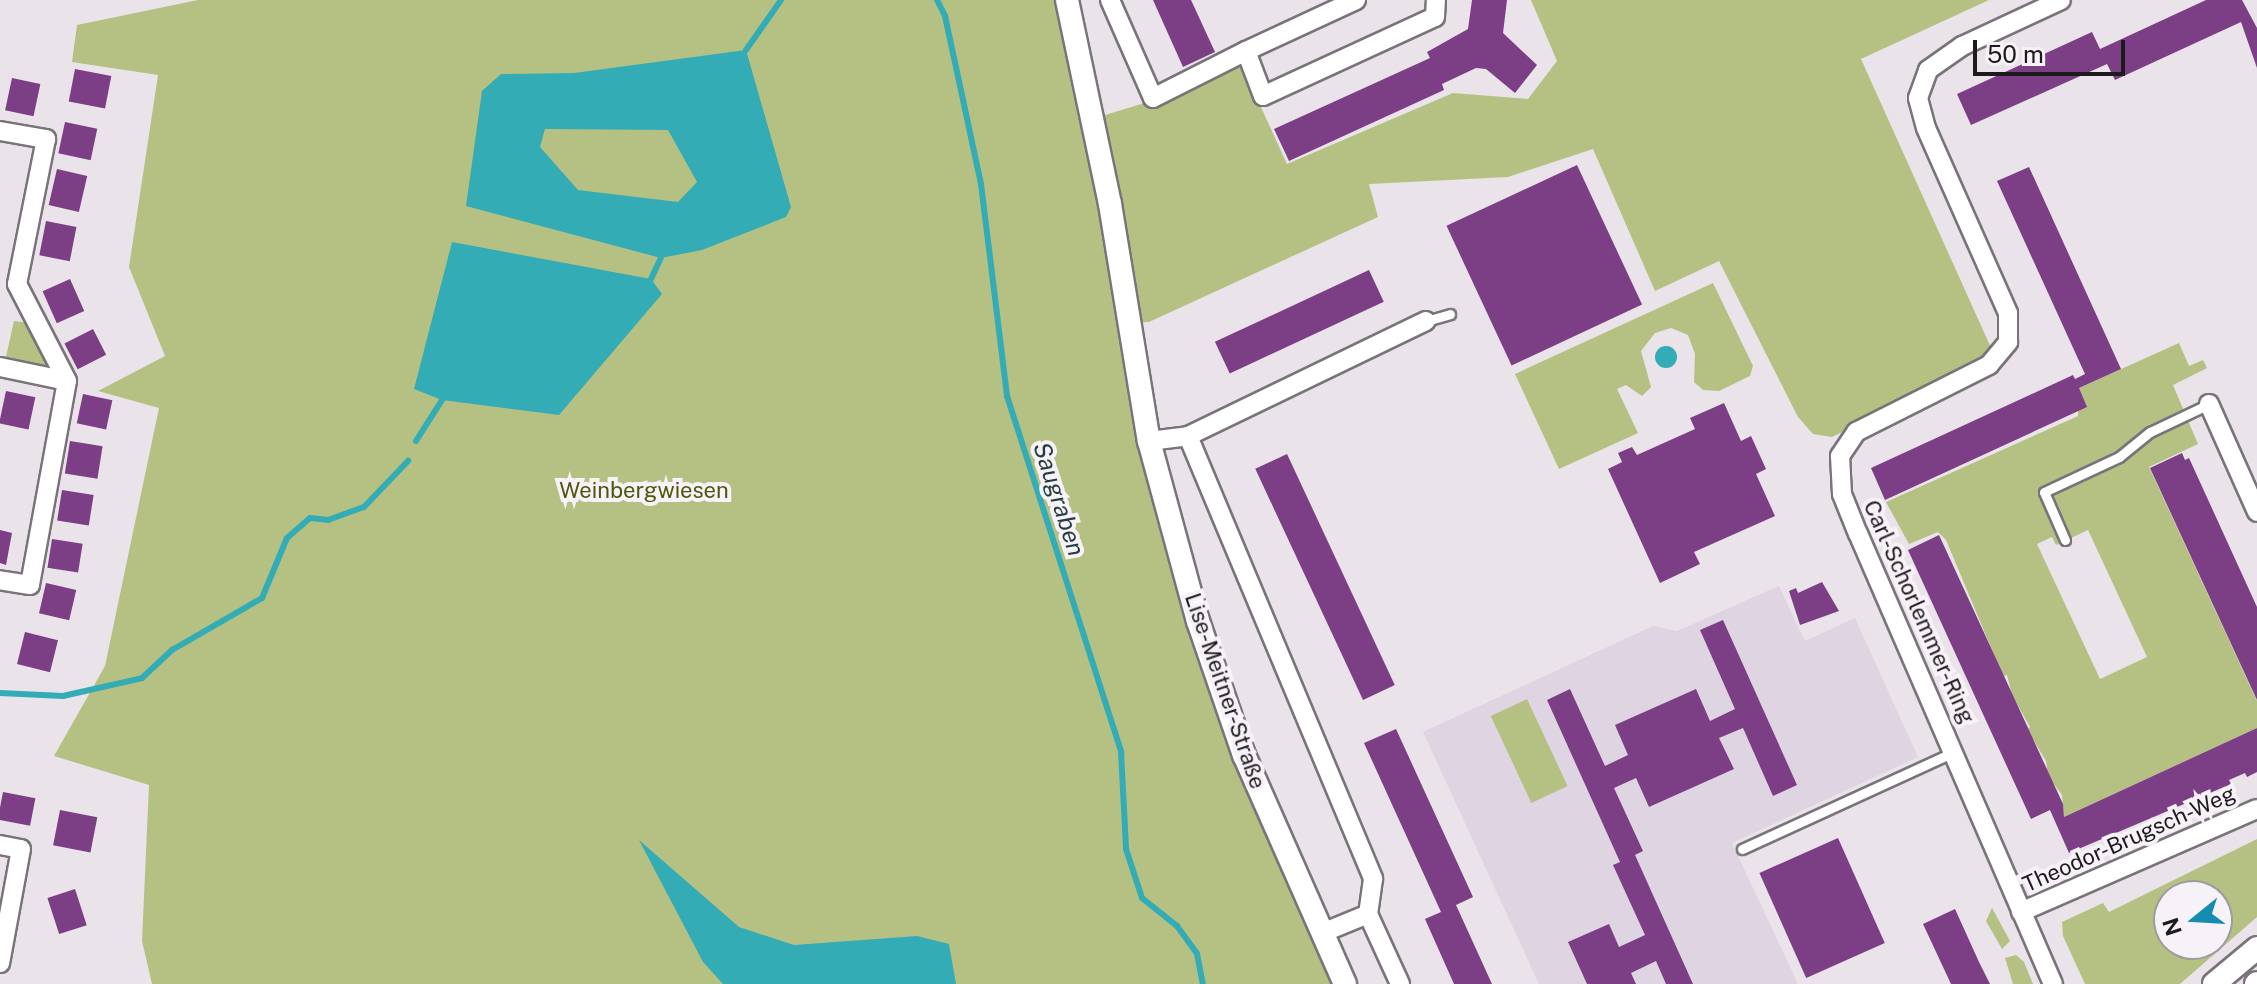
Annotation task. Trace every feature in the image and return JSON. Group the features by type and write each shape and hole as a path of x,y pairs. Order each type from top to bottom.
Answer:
{"street":[{"name":"Lise-Meitner-Straße","path":"1067,0 1110,204 1149,441 1198,621 1244,755 1345,984"},
{"path":"1110,0 1153,98 1356,0"},
{"path":"1246,51 1263,96 1435,17 1436,0"},
{"name":"Carl-Schorlemmer-Ring","path":"2053,984 1842,494 1840,456 1856,432 1989,365 2008,342 2008,313 1926,128 1918,98 1928,70 1962,46 2061,0"},
{"path":"0,131 46,139 17,284 67,381 30,585 0,580"},
{"path":"1149,441 1188,436 1426,321"},
{"path":"0,367 67,381"},
{"path":"2209,404 2257,512"},
{"path":"1188,436 1373,879 1368,914 1400,984"},
{"name":"Theodor-Brugsch-Weg","path":"2021,912 2257,809"},
{"path":"0,845 21,849 0,963"},
{"path":"1322,933 1368,914"},
{"path":"2214,984 2257,948"}],"lane":[{"path":"1426,321 1450,314"},
{"path":"2065,540 2044,492 2119,457 2150,432 2209,404"},
{"path":"1742,849 1954,752"}],"shaded area":[{"path":"1779,586 1805,641 1855,618 1918,757 1732,843 1798,984 1539,984 1423,732 1653,626 1677,631"}],"green space":[{"name":"Weinbergwiesen","path":"198,0 1058,0 1086,127 1134,424 1162,540 1242,772 1337,984 152,984 142,941 149,785 54,756 105,666 159,408 98,391 165,356 129,267 158,75 72,62 77,25"},
{"path":"1531,0 1989,0 1861,59 1992,350 1976,367 1832,437 1813,434 1798,417 1719,261 1655,291 1593,149 1508,177 1369,184 1378,217 1149,322 1133,323 1092,119 1151,101 1239,59 1287,164 1453,93 1528,99 1557,61"},
{"path":"1713,283 1753,366 1750,376 1719,391 1703,390 1694,382 1695,354 1688,335 1671,328 1655,333 1641,351 1651,387 1642,396 1626,385 1617,389 1638,433 1559,469 1515,374"},
{"path":"14,321 30,323 48,367 5,361"},
{"path":"2179,343 2189,366 2203,360 2207,368 2173,385 2198,444 2149,467 2257,701 2257,728 2064,817 2062,795 2048,776 2046,761 2027,729 2030,727 2012,695 2007,675 2003,676 1946,540 1938,532 1909,544 1886,502 2078,416 2079,388","holes":["2088,530 2147,657 2100,679 2037,544 2052,537 2056,545"]},
{"path":"1527,699 1568,786 1531,803 1491,716"},
{"path":"2257,839 2257,917 2233,938 2233,880 2174,880"},
{"path":"2153,890 2153,960 2208,960 2180,984 2085,984 2063,936 2062,922 2103,903 2109,912"},
{"path":"1992,908 2010,941 2002,949 1986,921"},
{"path":"2016,955 2024,962 2033,984 2013,984 2005,958"}],"water":[{"path":"746,50 791,207 786,217 702,250 661,258 466,206 482,91 501,74 574,73","holes":["545,129 668,130 697,182 678,202 578,190 540,147"]},
{"path":"452,242 651,279 662,294 559,415 442,400 414,389"},
{"path":"1666,346 1674,349 1677,357 1674,365 1666,368 1658,365 1655,357 1658,349"},
{"path":"639,840 739,927 794,945 917,936 949,944 956,984 723,984 703,962"}],"building":[{"path":"1153,0 1191,0 1215,52 1183,67"},
{"path":"1472,0 1507,0 1503,33 1537,65 1515,93 1486,69 1476,68 1442,84 1444,90 1289,161 1274,129 1430,58 1427,52 1468,29"},
{"path":"2206,0 2242,0 2257,28 2257,68 2241,22 2115,80 2107,64 1971,125 1957,94 2092,32 2100,49"},
{"path":"75,69 111,76 105,108 69,101"},
{"path":"12,78 40,84 34,116 5,110"},
{"path":"65,122 97,129 91,160 58,153"},
{"path":"1577,165 1642,305 1512,365 1446,226"},
{"path":"2029,167 2121,369 2079,388 2087,407 1885,500 1871,468 2073,375 2075,379 2085,374 1997,181"},
{"path":"57,169 87,176 79,212 49,205"},
{"path":"46,221 76,227 70,261 39,255"},
{"path":"1369,270 1384,302 1230,374 1215,342"},
{"path":"70,279 84,311 57,323 43,291"},
{"path":"93,329 106,355 78,369 64,344"},
{"path":"6,391 35,397 28,430 0,423"},
{"path":"83,394 112,400 106,430 77,423"},
{"path":"1724,403 1741,441 1751,436 1766,469 1756,474 1775,516 1694,552 1700,564 1660,583 1608,469 1622,462 1618,453 1632,447 1637,455 1695,429 1690,418"},
{"path":"70,441 103,446 97,479 65,474"},
{"path":"2182,453 2185,460 2189,458 2257,607 2257,700 2150,468"},
{"path":"1287,454 1395,685 1363,700 1255,469"},
{"path":"62,490 94,495 89,526 57,521"},
{"path":"0,530 12,533 6,565 0,563"},
{"path":"1939,535 2063,804 2064,817 2257,728 2257,772 2247,777 2245,773 2229,780 2231,784 2069,853 2050,810 2031,819 1908,550"},
{"path":"52,539 83,544 78,572 47,568"},
{"path":"1822,582 1839,611 1800,625 1789,591 1796,588 1798,593"},
{"path":"46,583 76,590 69,620 39,613"},
{"path":"1723,620 1797,785 1773,796 1743,728 1719,738 1734,769 1649,807 1636,778 1614,788 1643,851 1635,855 1693,984 1666,984 1656,961 1631,973 1636,984 1587,984 1568,942 1609,924 1619,947 1645,935 1613,865 1620,862 1547,700 1570,689 1605,766 1628,755 1615,725 1696,689 1710,721 1735,709 1700,630"},
{"path":"25,632 58,640 50,672 17,664"},
{"path":"1396,729 1473,897 1456,905 1492,984 1454,984 1425,919 1441,912 1364,743"},
{"path":"3,792 35,798 30,826 0,820"},
{"path":"60,810 97,817 90,853 53,845"},
{"path":"1838,838 1885,943 1806,978 1759,873"},
{"path":"75,889 87,925 59,934 47,898"},
{"path":"1955,909 1990,984 1951,984 1923,924"}],"waterway":[{"path":"746,50 781,0"},
{"name":"Saugraben","path":"937,0 945,16 981,184 1007,396 1121,752 1126,849 1142,898 1177,926 1197,954 1203,984"},
{"path":"651,279 661,258"},
{"path":"416,441 442,400"},
{"path":"0,693 63,696 142,678 172,650 262,598 287,538 310,518 328,520 364,507 408,461"}]}
